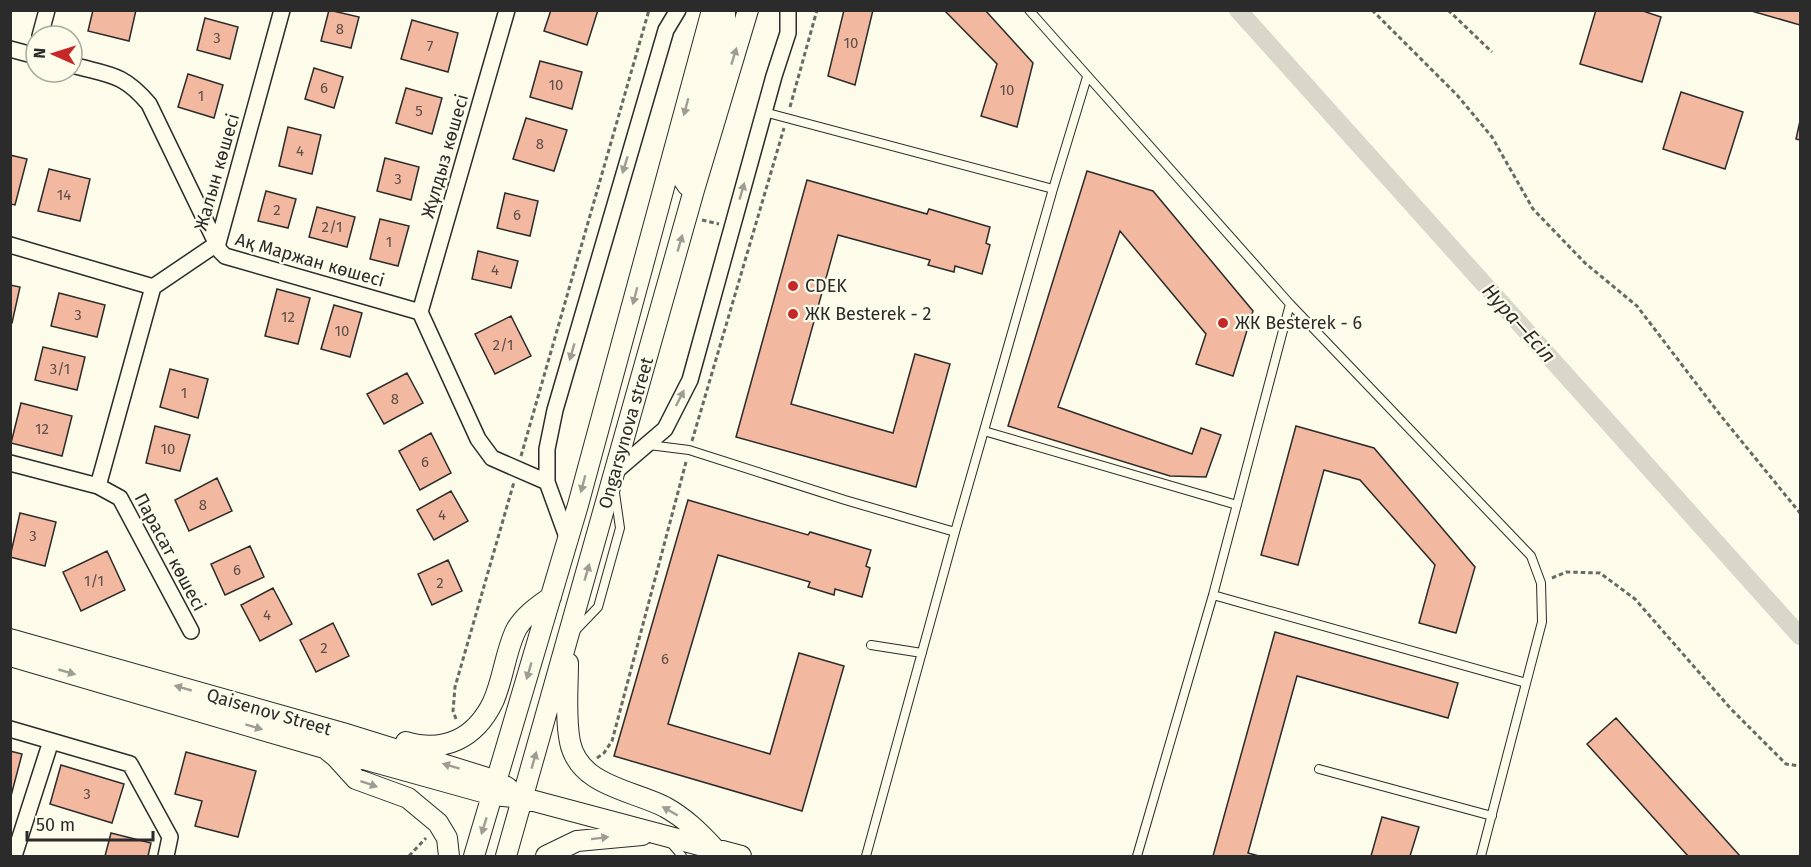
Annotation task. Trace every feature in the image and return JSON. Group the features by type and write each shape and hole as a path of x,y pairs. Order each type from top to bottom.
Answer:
{"street":[{"name":"Жалын көшесі","path":"153,287 218,243 282,10"},
{"name":"Жұлдыз көшесі","path":"420,312 507,10"},
{"path":"567,537 547,482 547,448 555,410 666,30 678,10"},
{"name":"Ongarsynova street","path":"474,856 551,597 712,10"},
{"path":"694,190 683,179 684,169 725,27 725,10"},
{"name":"Ongarsynova street","path":"506,856 694,190 748,10"},
{"path":"614,476 665,429 690,380 788,33 788,10"},
{"name":"Ақ Маржан көшесі","path":"84,68 121,78 136,89 149,104 225,256 420,312"},
{"path":"10,245 153,287 98,486"},
{"path":"614,476 619,414 660,266 657,254 648,248"},
{"path":"420,312 478,439 492,458 547,482"},
{"name":"Парасат көшесі","path":"10,463 98,486 120,498 190,631"},
{"path":"343,733 364,731 422,747 449,744 473,732 493,703 516,630 534,609 551,597"},
{"name":"Qaisenov Street","path":"10,639 343,733 523,798 741,856"},
{"path":"568,639 570,744 579,763 592,777 663,806 689,822 714,848"},
{"name":"Qaisenov Street","path":"10,656 324,748 495,788"},
{"path":"10,729 130,764 170,837 166,856"},
{"path":"14,856 20,827 51,741"},
{"path":"324,748 336,757 356,779 408,798 438,823 447,838 449,856"},
{"path":"546,856 577,841 663,835"}],"lane":[{"path":"1029,10 1290,304 1531,556 1541,583 1542,621 1481,856"},
{"path":"866,856 955,532 1087,77"},
{"path":"764,112 1053,189"},
{"path":"1137,856 1213,595 1290,304"},
{"path":"984,431 1237,505"},
{"path":"647,445 689,450 845,500 955,532"},
{"path":"1213,595 1526,683"},
{"path":"871,645 922,653"},
{"path":"1319,769 1492,816"},
{"path":"663,835 682,856"}],"path":[{"path":"462,738 453,711 455,687 649,10"},
{"path":"583,768 604,753 612,741 689,450 817,10"},
{"path":"1372,10 1457,95 1492,137 1533,209 1585,263 1637,306 1720,416 1800,513"},
{"path":"1448,10 1492,52"},
{"path":"1541,583 1566,572 1600,573 1635,599 1731,709 1786,764 1800,765"},
{"path":"409,856 438,823"}],"building":[{"path":"93,10 136,10 129,41 88,31"},
{"path":"329,10 359,17 351,48 321,41"},
{"path":"551,10 598,10 587,45 544,31"},
{"path":"844,10 873,10 855,85 828,76"},
{"path":"944,10 985,10 1033,63 1017,127 981,116 997,64"},
{"path":"1596,10 1640,10 1661,17 1642,82 1580,64"},
{"path":"1748,10 1800,10 1800,25"},
{"path":"205,18 238,27 230,59 197,50"},
{"path":"412,20 458,33 448,72 401,59"},
{"path":"540,61 582,72 572,109 530,97"},
{"path":"314,68 343,77 334,108 305,99"},
{"path":"188,74 223,85 214,118 178,107"},
{"path":"406,88 442,98 432,134 396,123"},
{"path":"1681,92 1743,112 1725,169 1663,149"},
{"path":"526,118 567,130 554,171 513,159"},
{"path":"1800,121 1800,140 1796,139"},
{"path":"288,127 321,135 312,174 279,166"},
{"path":"10,155 27,159 15,205 10,204"},
{"path":"385,158 419,167 411,200 377,191"},
{"path":"49,169 90,179 80,221 38,211"},
{"name":"ЖК Besterek - 6","path":"1087,171 1153,191 1253,311 1233,376 1196,364 1206,334 1120,231 1058,407 1192,454 1201,428 1221,435 1206,477 1170,476 1008,426"},
{"name":"ЖК Besterek - 2","path":"807,180 927,214 929,209 990,227 986,243 990,245 982,274 955,266 954,272 928,265 930,260 838,235 791,404 893,433 915,354 950,364 916,487 736,437"},
{"path":"266,191 296,199 288,228 258,221"},
{"path":"505,193 538,201 530,236 497,228"},
{"path":"317,207 355,217 347,247 309,237"},
{"path":"380,219 409,226 398,266 370,259"},
{"path":"478,251 518,261 511,288 472,279"},
{"path":"10,285 20,287 12,323 10,323"},
{"path":"277,289 310,298 298,344 265,336"},
{"path":"59,293 105,305 97,337 51,326"},
{"path":"334,305 362,313 350,357 321,349"},
{"path":"511,316 531,356 495,374 475,334"},
{"path":"43,347 85,357 77,390 35,380"},
{"path":"170,369 208,379 198,418 160,407"},
{"path":"407,373 423,403 384,424 367,394"},
{"path":"21,403 72,416 62,456 11,443"},
{"path":"155,426 190,435 180,471 146,463"},
{"path":"1296,426 1374,448 1475,567 1456,633 1419,623 1435,565 1360,480 1324,470 1298,565 1261,555"},
{"path":"431,433 451,473 420,490 399,451"},
{"path":"217,478 232,511 189,531 175,500"},
{"path":"451,491 468,521 434,540 417,510"},
{"path":"688,500 808,535 810,532 871,550 866,566 870,568 862,597 835,589 834,595 808,587 810,582 718,555 668,724 770,754 799,653 844,666 802,811 614,756"},
{"path":"20,513 56,522 45,566 10,557"},
{"path":"250,546 264,577 225,595 211,564"},
{"path":"107,551 125,590 81,611 63,572"},
{"path":"448,560 462,591 432,605 418,574"},
{"path":"273,588 292,624 260,641 241,605"},
{"path":"333,623 349,656 316,672 300,640"},
{"path":"1275,632 1458,683 1448,718 1297,676 1248,853 1259,856 1213,856"},
{"path":"1616,718 1740,856 1688,856 1587,744"},
{"path":"10,751 22,754 11,796 10,796"},
{"path":"186,752 256,771 238,837 195,826 202,801 175,794"},
{"path":"61,765 124,784 112,823 50,804"},
{"path":"1382,817 1419,827 1410,856 1371,856"},
{"path":"111,833 151,843 148,856 105,856"}],"waterway":[{"name":"Нура—Есіл","path":"1238,10 1800,636"}],"place":[{"name":"CDEK","path":"793,286"},
{"name":"ЖК Besterek - 2","path":"793,314"},
{"name":"ЖК Besterek - 6","path":"1223,323"}]}
